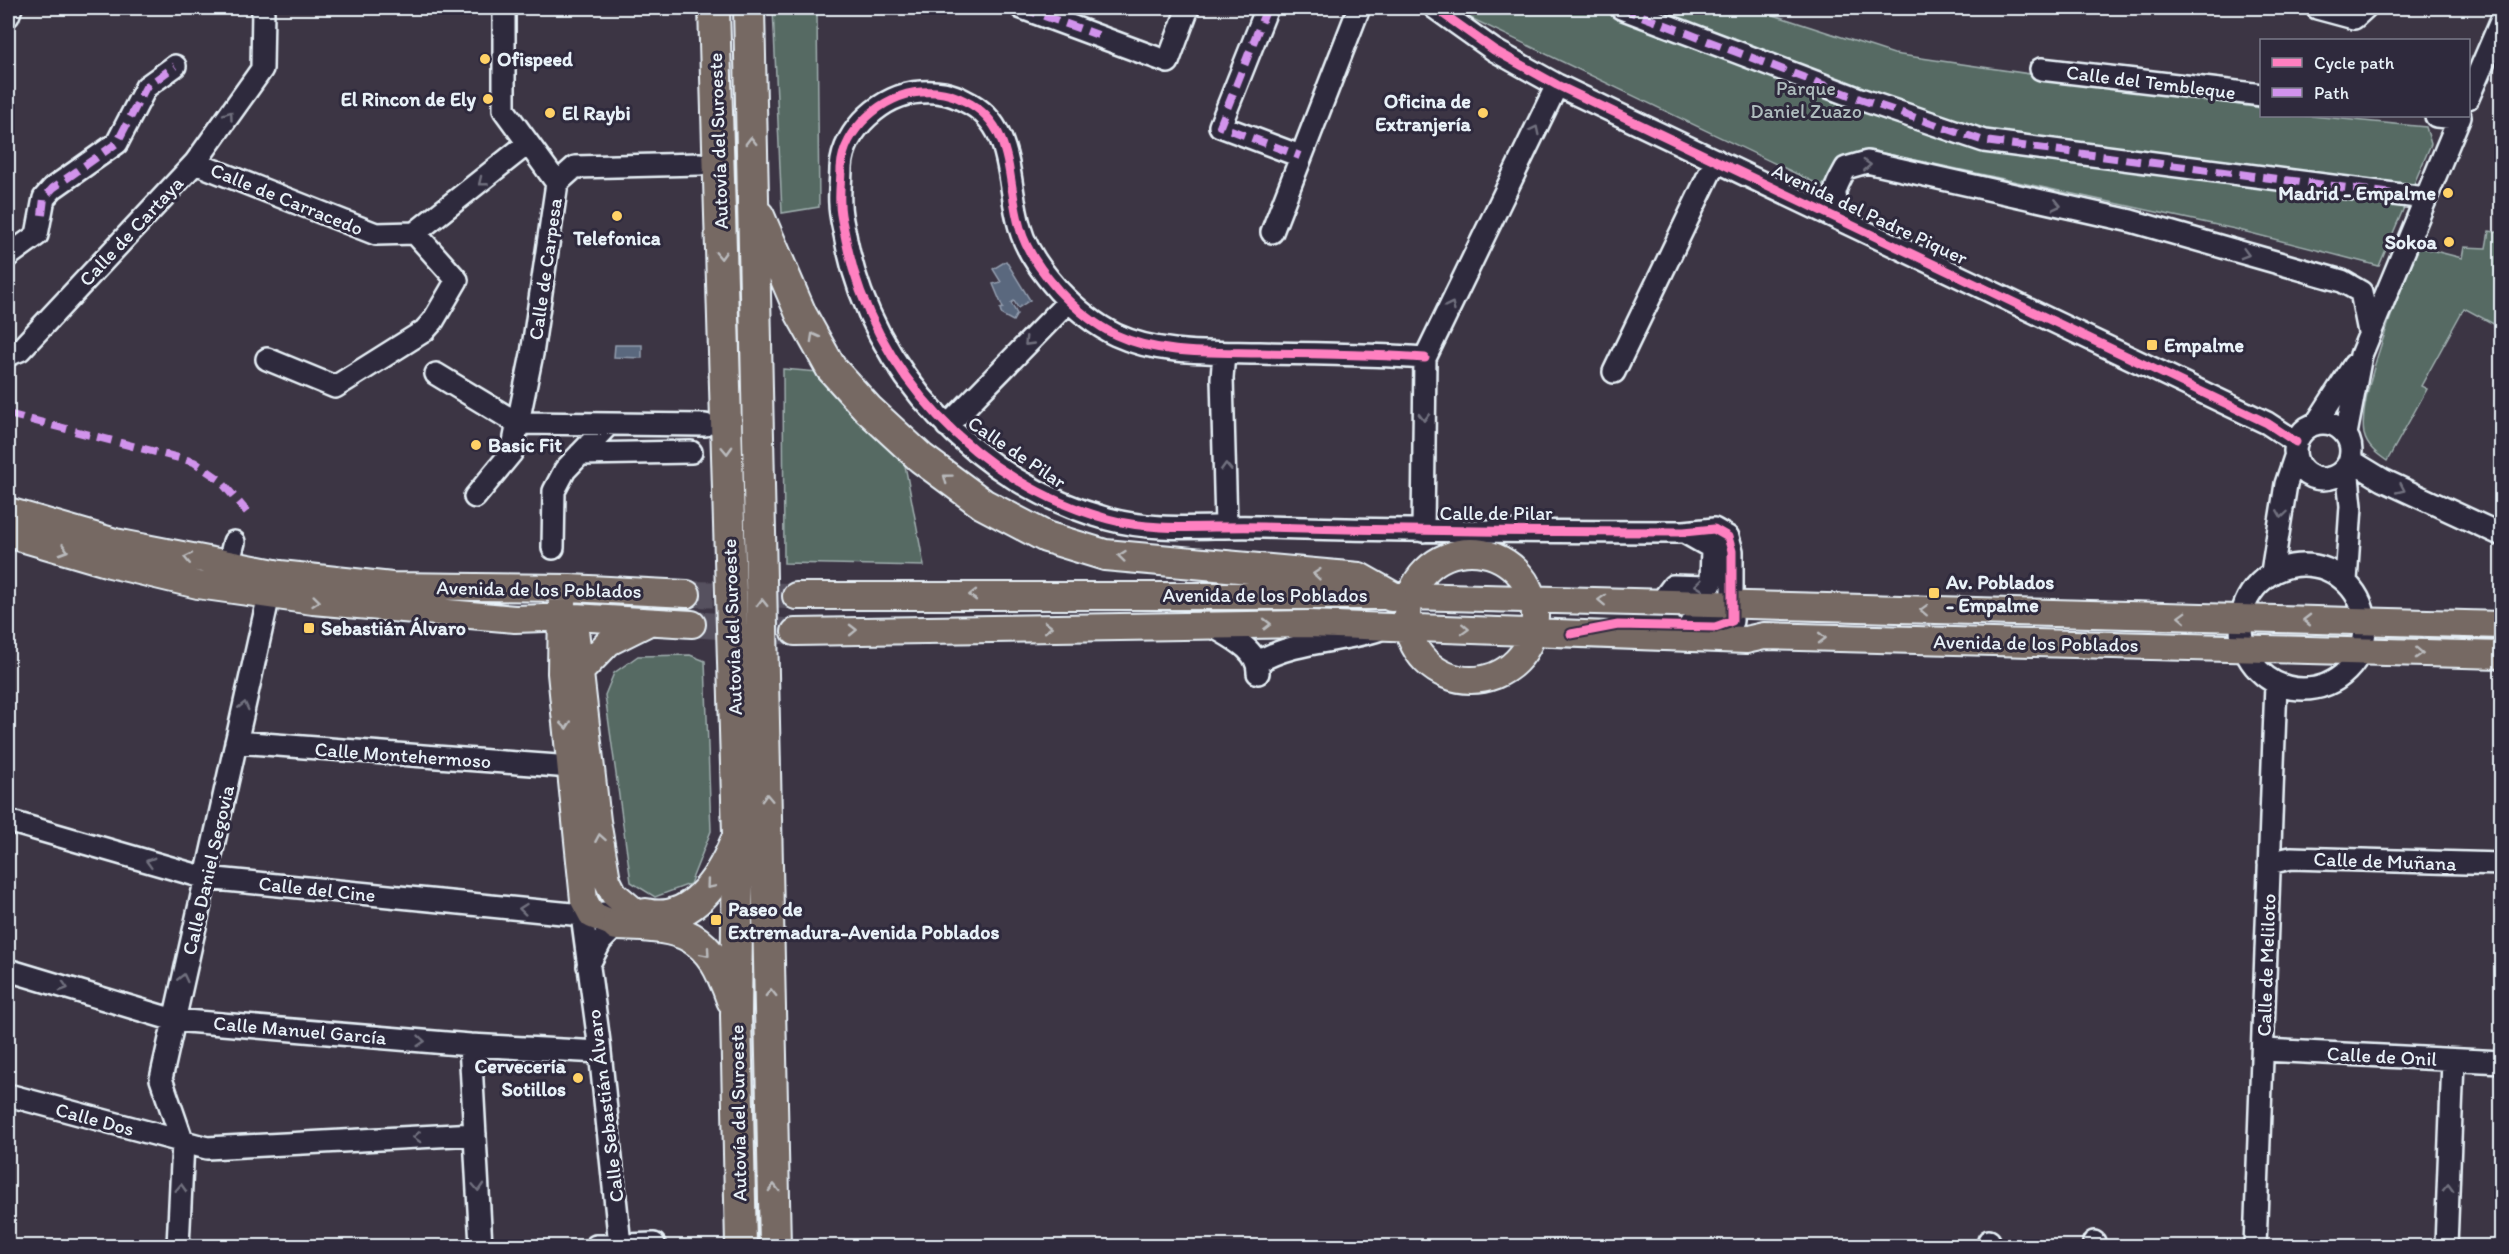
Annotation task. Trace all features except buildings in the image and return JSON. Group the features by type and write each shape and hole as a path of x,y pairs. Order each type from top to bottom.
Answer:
{"highway":[{"name":"Autovía del Suroeste","path":"714,8 738,834 736,1015 741,1246"},
{"name":"Autovía del Suroeste","path":"749,8 775,1246"},
{"path":"753,200 801,314 831,368 868,410 921,458 983,504 1046,537 1105,555 1359,578 1400,596"},
{"path":"609,916 655,916 686,910 724,868 738,834"},
{"path":"609,916 678,930 694,938 722,974 736,1015"}],"main road":[{"name":"Avenida de los Poblados","path":"8,511 115,543 231,554 392,586 567,588 687,594"},
{"path":"8,534 110,564 198,585 269,595 515,619 567,617 692,624"},
{"path":"1470,551 1491,554 1510,564 1525,579 1534,600 1536,619 1520,658 1504,672 1484,680 1463,680 1442,674 1424,662 1399,626 1400,596 1430,565 1449,555 1470,551"},
{"path":"567,588 571,768 584,900 609,916"},
{"name":"Avenida de los Poblados","path":"796,596 1400,596 2502,625"},
{"path":"515,619 541,630 570,670 607,880 609,916"},
{"path":"570,670 609,642 650,621"},
{"name":"Avenida de los Poblados","path":"795,632 1209,624 1399,626 1746,640 1764,636 2502,655"}],"street":[{"path":"8,16 11,8"},
{"name":"Calle de Cartaya","path":"12,357 195,163 262,69 263,8"},
{"name":"Calle de Carpesa","path":"475,497 512,452 532,354 557,183 504,110 504,8"},
{"path":"1022,8 1168,62 1188,8"},
{"path":"1267,8 1220,126 1300,156"},
{"path":"1272,232 1359,8"},
{"name":"Avenida del Padre Piquer","path":"1435,8 1494,51 1557,85 2267,423 2295,450 2303,472 2318,479 2334,477 2349,463"},
{"path":"1621,8 1860,99 1984,141 2141,163 2294,179 2425,198"},
{"path":"2317,8 2354,18 2365,8"},
{"path":"2470,96 2502,19"},
{"path":"8,256 37,235 44,198 53,188 117,143 146,87 175,66"},
{"name":"Calle del Tembleque","path":"2042,69 2260,95"},
{"path":"1422,531 1425,358 1557,85"},
{"name":"Calle de Pilar","path":"1425,358 1181,350 1140,343 1115,334 1069,301 1036,262 1020,231 1006,148 996,127 978,107 947,92 915,92 879,108 864,120 842,152 840,207 851,267 881,340 903,374 947,426 1002,469 1062,504 1111,520 1152,527 1226,525 1422,531 1684,532 1714,529 1728,537 1732,551 1733,605"},
{"path":"2346,434 2361,355 2369,332 2459,117"},
{"path":"267,359 336,387 424,331 434,321 457,280 415,233 527,144"},
{"path":"1614,372 1716,160"},
{"path":"1845,221 1833,198 1836,187 1846,168 1867,162 2131,221 2342,281 2361,292 2369,332"},
{"name":"Calle de Carracedo","path":"195,163 376,234 415,233"},
{"path":"557,183 575,167 700,164"},
{"path":"947,426 1069,301"},
{"path":"1224,353 1222,378 1226,525"},
{"path":"2316,424 2361,355"},
{"path":"436,374 517,423 607,426 705,425"},
{"path":"2272,572 2286,484 2295,450 2304,430 2316,424 2332,424 2346,434 2351,446 2349,463 2351,506 2346,581"},
{"path":"553,548 554,491 565,470 607,426"},
{"path":"580,454 690,452"},
{"path":"2349,463 2502,535"},
{"name":"Calle de Pilar","path":"1661,602 1673,586 1705,587 1711,584 1712,548 1684,532"},
{"path":"2297,564 2324,567 2346,581 2359,599 2366,621 2361,652 2346,673 2325,686 2300,690 2276,684 2256,669 2244,648 2240,619 2246,600 2257,584 2272,572 2297,564"},
{"name":"Calle Daniel Segovia","path":"178,1246 183,1143 161,1079 269,595"},
{"name":"Avenida de los Poblados","path":"1570,634 1618,625 1715,627 1732,621 1733,605"},
{"path":"1209,624 1248,649 1258,668 1277,651 1351,639 1399,626"},
{"name":"Calle de Meliloto","path":"2255,1246 2276,684"},
{"name":"Calle Montehermoso","path":"236,742 571,768"},
{"name":"Calle del Cine","path":"8,821 206,878 609,916"},
{"name":"Calle de Muñana","path":"2269,863 2291,858 2502,864"},
{"path":"587,967 609,916"},
{"name":"Calle Sebastián Álvaro","path":"609,916 587,967 600,1052 620,1245"},
{"name":"Calle Manuel García","path":"8,970 174,1020 470,1045 600,1052"},
{"path":"470,1045 481,1246"},
{"name":"Calle de Onil","path":"2263,1050 2502,1062"},
{"path":"2446,1246 2453,1060"},
{"name":"Calle Dos","path":"8,1095 183,1143"},
{"path":"183,1143 207,1148 475,1134"},
{"path":"596,1246 654,1244"}],"green space":[{"path":"773,8 830,8 817,13 819,207 782,213"},
{"name":"Parque Daniel Zuazo","path":"1450,8 1752,8 1894,54 2260,108 2260,117 2321,117 2426,127 2431,144 2379,266 2235,229 1874,151 1841,162 1822,186"},
{"path":"2489,231 2501,233 2501,328 2464,308 2421,386 2427,389 2387,461 2367,443 2364,434 2367,394 2382,340 2419,247 2462,258 2464,247 2486,248"},
{"path":"783,369 830,373 905,465 924,566 784,563"},
{"path":"690,655 705,661 711,831 690,884 655,897 631,882 605,695 614,673 638,656"}],"water":[{"path":"1006,261 1030,300 1018,308 1014,301 1011,303 1017,314 1013,321 1002,315 1000,309 1003,308 993,284 1001,282 993,269"},
{"path":"615,345 642,345 642,358 614,357"}],"tunnel":[{"path":"687,594 796,596"},
{"path":"692,624 795,632"}],"marked path":[{"path":"1022,8 1098,35"},
{"path":"1267,8 1220,126 1300,156"},
{"path":"1621,8 1860,99 1984,141 2425,198"},
{"path":"42,215 44,198 53,188 117,143 146,87 175,66"},
{"path":"8,414 194,462 219,479 247,512"},
{"path":"1989,1241 1989,1246"}],"cycle path":[{"path":"1435,8 1494,50 1557,85 2267,423 2296,442"},
{"path":"1425,358 1187,351 1150,346 1108,331 1071,303 1036,261 1026,245 1020,228 1001,140 993,124 981,111 954,96 938,92 921,92 893,99 868,116 857,128 843,154 841,213 859,288 880,334 906,377 938,416 975,450 1016,479 1060,502 1108,519 1146,526 1579,532 1684,532 1714,529 1728,537 1732,551 1732,621 1715,627 1618,625 1571,634"}],"place":[{"name":"Ofispeed","path":"485,59"},
{"name":"El Rincon de Ely","path":"488,99"},
{"name":"El Raybi","path":"550,113"},
{"name":"Oficina de Extranjería","path":"1483,113"},
{"name":"Madrid - Empalme","path":"2448,193"},
{"name":"Telefonica","path":"617,216"},
{"name":"Sokoa","path":"2449,242"},
{"name":"Empalme","path":"2152,345"},
{"name":"Basic Fit","path":"476,445"},
{"name":"Av. Poblados - Empalme","path":"1934,593"},
{"name":"Sebastián Álvaro","path":"309,628"},
{"name":"Paseo de Extremadura-Avenida Poblados","path":"716,920"},
{"name":"Cervecería Sotillos","path":"578,1078"}]}
